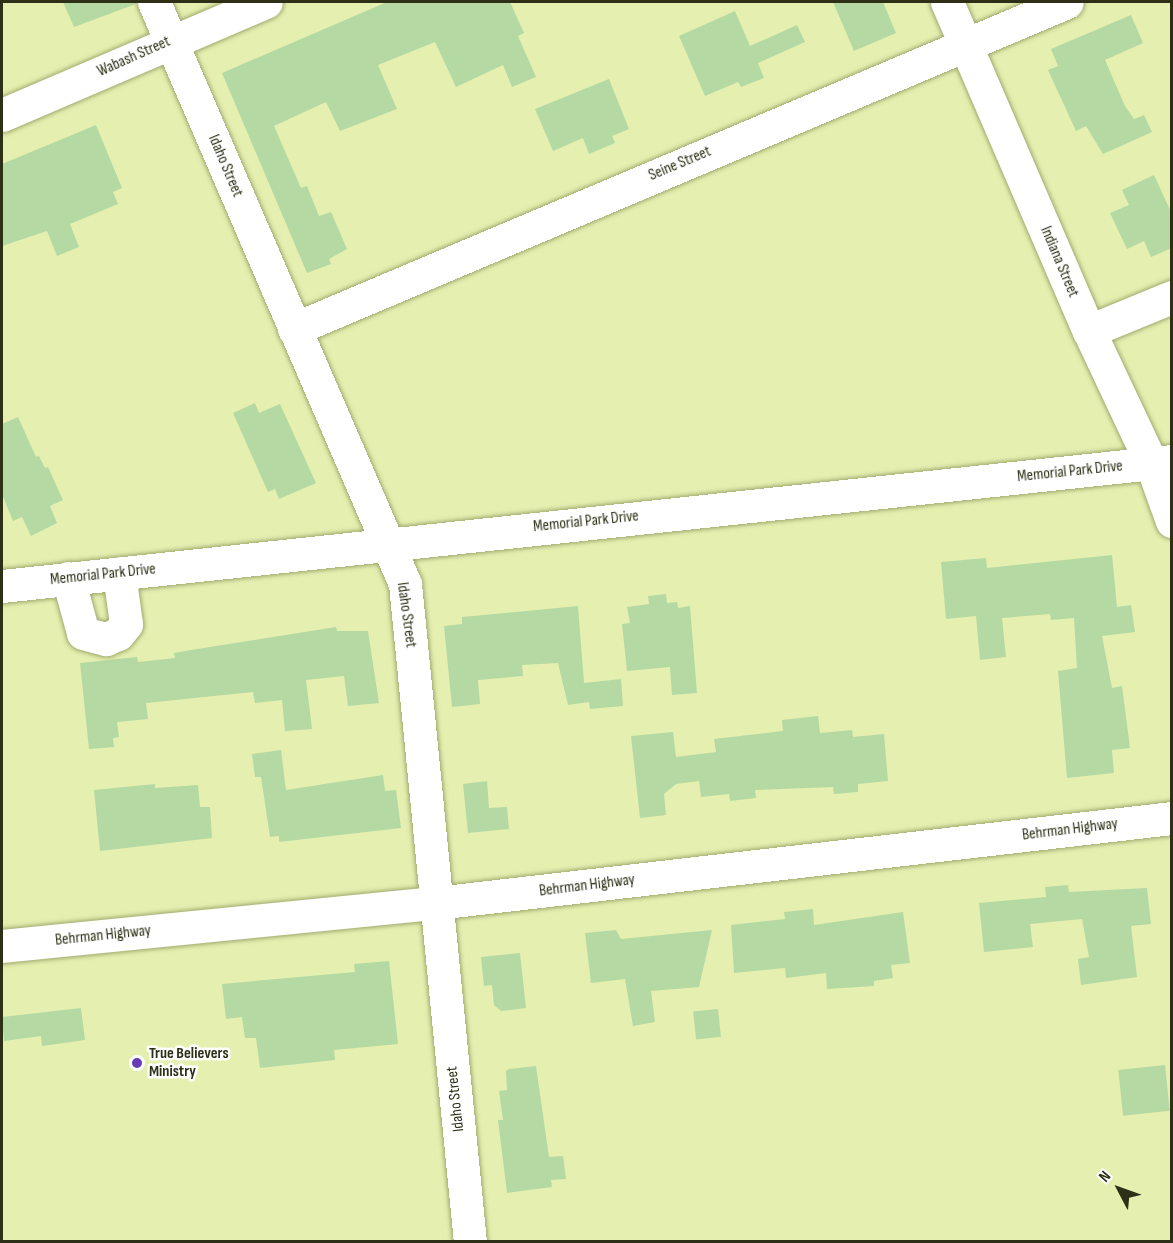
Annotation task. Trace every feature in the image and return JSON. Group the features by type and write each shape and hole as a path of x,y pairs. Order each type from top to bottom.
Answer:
{"street":[{"name":"Idaho Street","path":"154,2 405,584 470,1242"},
{"name":"Wabash Street","path":"2,115 171,40 266,2"},
{"name":"Indiana Street","path":"947,2 1089,332 1161,462 1172,521"},
{"name":"Seine Street","path":"294,329 1067,2"},
{"path":"1089,332 1172,297"},
{"name":"Memorial Park Drive","path":"2,586 386,542 1161,462"},
{"path":"68,578 83,633 106,639 118,634 126,624 120,573"},
{"name":"Behrman Highway","path":"2,945 436,903 1172,819"}],"building":[{"path":"63,2 136,2 136,4 74,27"},
{"path":"387,2 510,2 524,33 518,36 536,77 512,87 503,65 456,87 435,42 378,65 397,109 340,131 326,102 274,126 301,188 307,186 319,216 331,212 347,249 329,259 331,264 307,273 222,73"},
{"path":"833,2 883,2 896,33 854,51"},
{"path":"735,11 750,46 797,25 805,42 758,63 764,78 741,87 738,82 705,96 679,36"},
{"path":"1131,15 1143,43 1105,60 1125,106 1134,119 1144,115 1152,132 1103,154 1086,126 1076,131 1048,70 1058,66 1051,49"},
{"path":"609,79 629,129 612,136 615,143 589,154 583,138 553,151 535,109"},
{"path":"96,125 122,188 113,192 118,204 70,224 79,247 57,256 47,231 2,246 2,164"},
{"path":"1154,175 1172,214 1172,248 1151,257 1144,241 1127,249 1110,213 1129,205 1122,190"},
{"path":"255,403 259,413 280,404 316,483 279,499 275,489 268,492 233,413"},
{"path":"18,417 36,457 39,456 45,468 48,467 63,500 50,506 57,523 31,536 22,517 13,521 2,494 2,424"},
{"path":"1112,555 1117,607 1131,605 1135,632 1102,636 1112,688 1122,686 1130,748 1112,750 1114,773 1067,778 1058,671 1077,668 1074,618 1051,620 1050,614 1002,618 1006,657 980,660 976,616 946,619 941,562 986,558 987,568"},
{"path":"666,594 667,603 677,602 678,608 690,606 697,693 672,695 670,667 627,671 622,624 630,623 627,607 649,604 648,596"},
{"path":"578,606 584,683 621,679 623,706 590,709 589,702 568,705 558,663 522,665 523,676 478,680 480,704 452,707 444,626 462,624 462,617"},
{"path":"336,627 337,631 368,631 379,703 348,706 344,676 306,680 312,729 285,731 282,700 255,703 253,692 146,703 148,719 117,722 119,737 113,738 114,747 89,749 80,663 137,657 138,662 175,658 174,653"},
{"path":"818,716 820,733 852,730 853,737 884,734 888,781 858,784 858,792 834,794 833,787 755,790 756,798 730,801 729,794 701,797 699,781 676,784 664,794 666,815 640,818 631,736 673,732 676,757 716,752 714,739 783,731 782,720"},
{"path":"281,750 286,790 383,775 385,791 396,790 401,828 279,842 279,836 270,837 261,777 255,777 252,754"},
{"path":"487,781 489,808 507,807 509,829 468,833 463,784"},
{"path":"155,784 155,788 198,785 200,807 210,807 212,838 100,851 94,790"},
{"path":"1068,885 1069,892 1147,888 1151,924 1131,926 1137,977 1081,985 1078,959 1089,957 1082,919 1030,924 1033,947 984,952 979,903 1046,897 1045,887"},
{"path":"813,909 814,925 903,912 910,963 891,965 893,978 874,981 874,986 827,989 826,973 786,978 785,968 734,973 731,925 785,919 784,912"},
{"path":"616,930 621,939 712,930 699,987 651,991 655,1022 633,1026 625,979 591,983 585,933"},
{"path":"520,953 526,1008 501,1011 494,1005 492,985 484,986 481,957"},
{"path":"389,961 398,1044 334,1050 335,1060 260,1068 256,1038 245,1038 242,1017 226,1019 222,984 355,972 354,964"},
{"path":"81,1008 85,1040 42,1046 41,1036 4,1041 2,1017"},
{"path":"718,1009 721,1037 696,1039 693,1012"},
{"path":"1165,1065 1170,1111 1123,1116 1118,1070"},
{"path":"536,1066 549,1157 563,1156 566,1179 551,1180 552,1187 507,1193 498,1120 503,1120 499,1091 507,1090 506,1071"}],"place":[{"name":"True Believers Ministry","path":"137,1063"}]}
